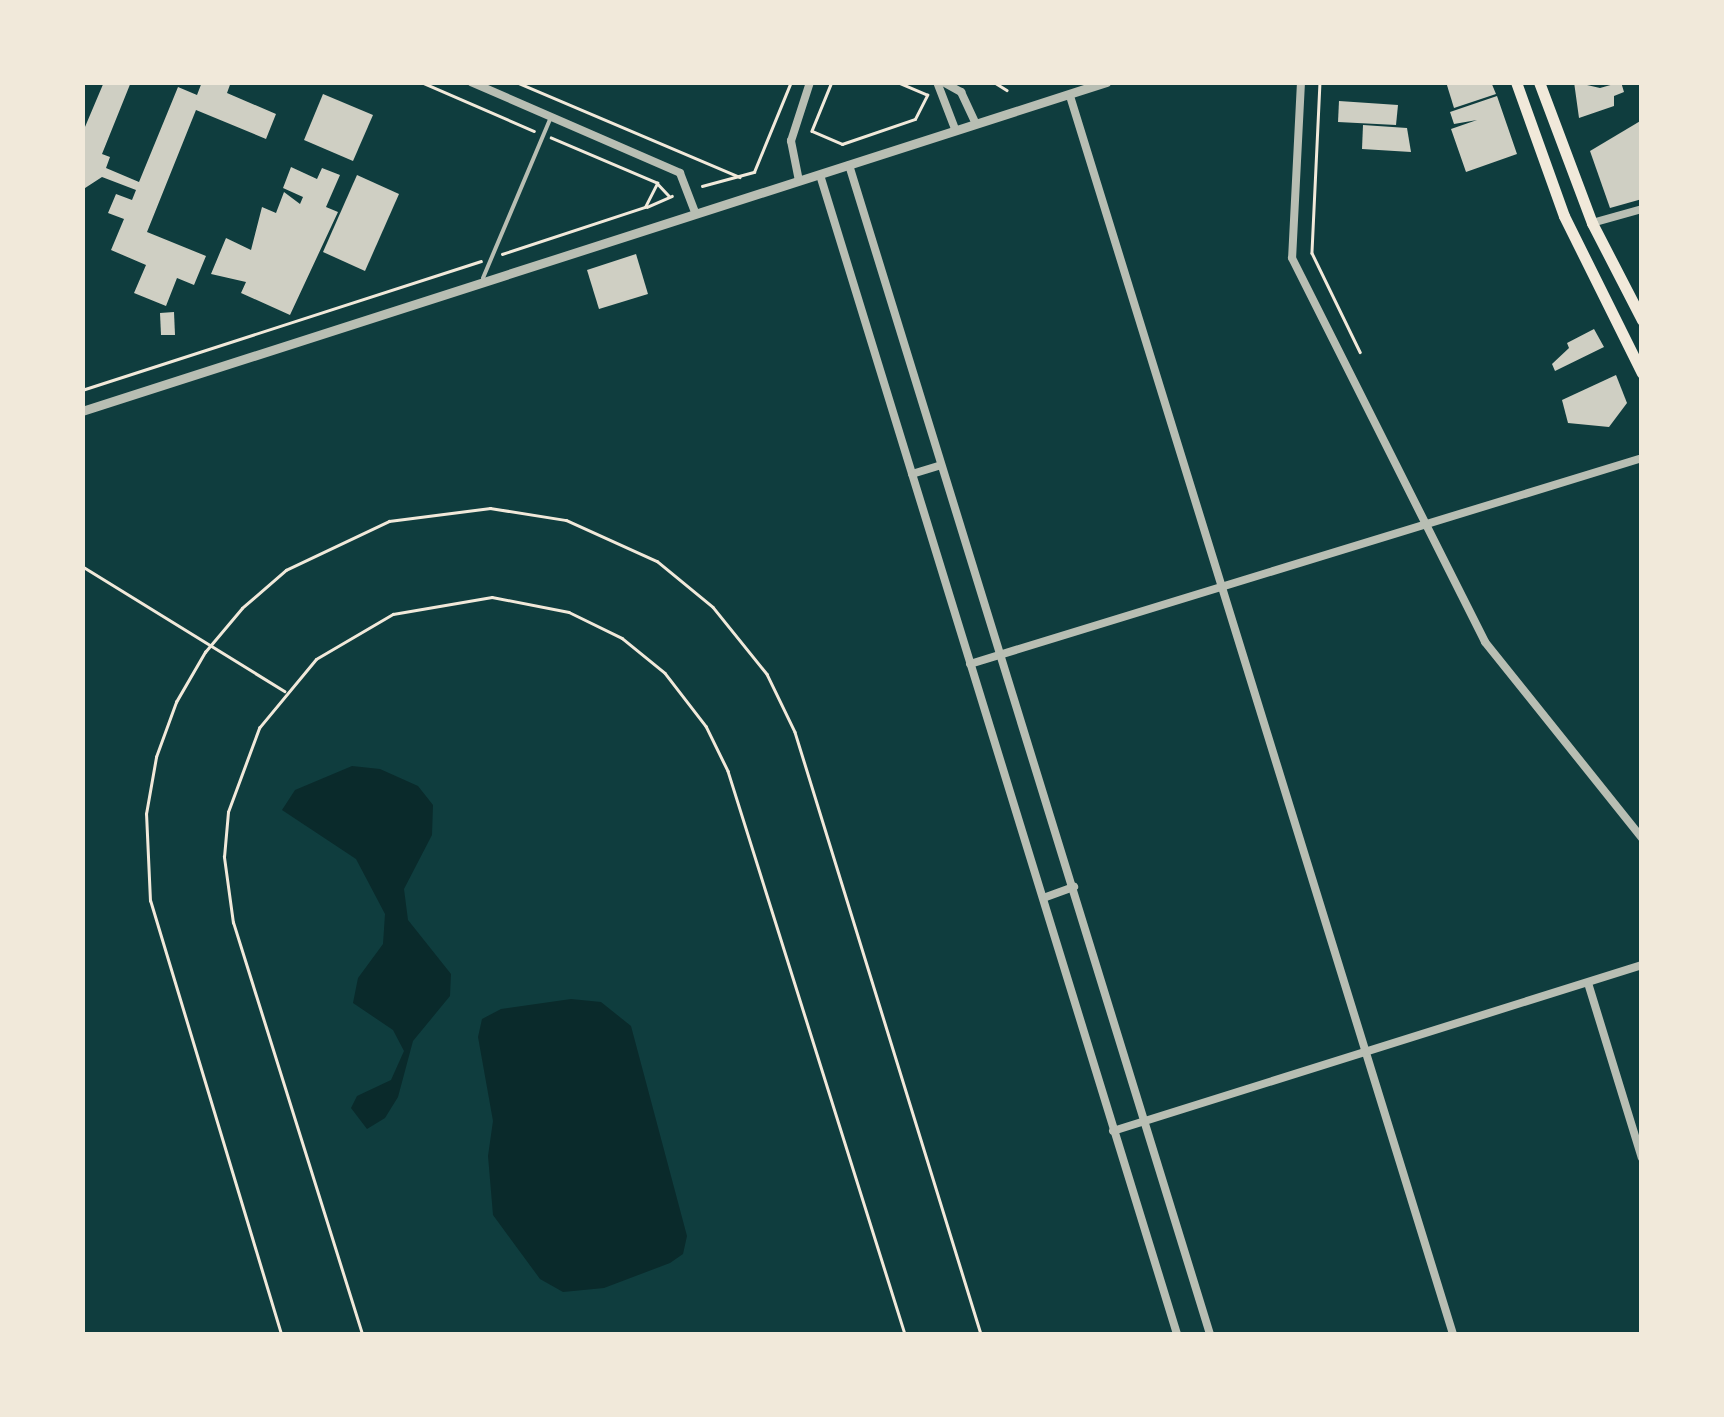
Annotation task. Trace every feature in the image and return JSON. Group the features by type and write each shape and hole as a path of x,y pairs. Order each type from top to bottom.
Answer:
{"main road":[{"path":"1516,82 1564,216 1642,373"},
{"path":"1539,82 1592,224 1642,320"}],"street":[{"path":"471,82 680,173 695,212"},
{"path":"799,181 790,141 810,82"},
{"path":"940,82 962,92 975,122"},
{"path":"940,82 955,129"},
{"path":"82,411 695,212 849,166 1054,95 1070,96 1106,82"},
{"path":"1301,82 1292,258 1421,526 1485,642 1642,838"},
{"path":"1070,96 1453,1334"},
{"path":"849,166 1147,1120 1210,1334"},
{"path":"820,175 1046,897 1113,1131 1177,1334"},
{"path":"1592,224 1642,209"},
{"path":"970,664 1642,458"},
{"path":"912,474 940,465"},
{"path":"1046,897 1074,888"},
{"path":"1113,1131 1642,964"},
{"path":"1588,983 1642,1158"}],"lane":[{"path":"481,282 551,117"}],"path":[{"path":"82,390 671,196 657,183 421,82"},
{"path":"516,82 740,177"},
{"path":"702,186 740,177 759,164 791,82"},
{"path":"832,82 812,132 828,141 842,144 923,118"},
{"path":"896,82 927,95 915,120"},
{"path":"994,82 1008,90"},
{"path":"1320,82 1312,254 1360,352"},
{"path":"646,207 657,183"},
{"path":"281,1334 156,929 146,872 146,814 156,757 176,702 210,645 252,598 310,554 362,530 439,510 516,510 566,520 636,549 696,590 767,674 795,732 981,1334"},
{"path":"82,566 284,691"},
{"path":"362,1334 233,923 225,879 233,790 248,748 284,691 334,645 372,622 414,607 472,597 569,612 622,638 665,674 706,726 728,771 905,1334"}],"water":[{"path":"352,766 380,769 418,786 433,805 432,835 404,889 408,920 451,974 450,996 413,1041 398,1097 385,1118 367,1129 351,1108 357,1096 391,1080 404,1051 393,1030 353,1003 358,978 383,944 385,914 356,859 282,810 295,790"},
{"path":"571,999 601,1002 631,1026 687,1236 683,1254 670,1263 604,1288 563,1292 540,1279 493,1215 488,1156 493,1121 478,1037 482,1019 501,1009"}],"building":[{"path":"104,82 131,82 102,154 110,157 106,168 139,182 178,87 197,95 202,82 231,82 227,93 276,114 266,139 196,110 147,232 206,256 194,285 177,278 166,306 134,293 146,265 111,250 124,219 108,213 116,194 132,200 136,190 102,177 82,190 82,134"},
{"path":"1446,82 1491,82 1496,94 1454,108"},
{"path":"1574,82 1600,88 1621,82 1624,92 1614,96 1614,106 1579,118"},
{"path":"323,94 373,115 353,161 304,140"},
{"path":"1497,96 1517,154 1466,172 1451,129 1477,120 1454,124 1450,112"},
{"path":"1339,101 1398,105 1396,125 1338,122"},
{"path":"1642,120 1642,199 1610,208 1590,151"},
{"path":"1363,125 1407,128 1411,152 1362,149"},
{"path":"291,167 317,179 322,168 340,175 326,207 338,212 290,315 241,293 246,282 211,274 226,238 251,250 262,207 276,213 284,192 300,204 303,197 283,188"},
{"path":"357,175 399,194 365,271 323,252"},
{"path":"636,254 648,294 599,309 587,270"},
{"path":"174,312 175,335 161,335 160,313"},
{"path":"1594,329 1604,347 1555,371 1552,364 1569,348 1567,343"},
{"path":"1616,375 1627,403 1609,427 1568,423 1562,400"}]}
